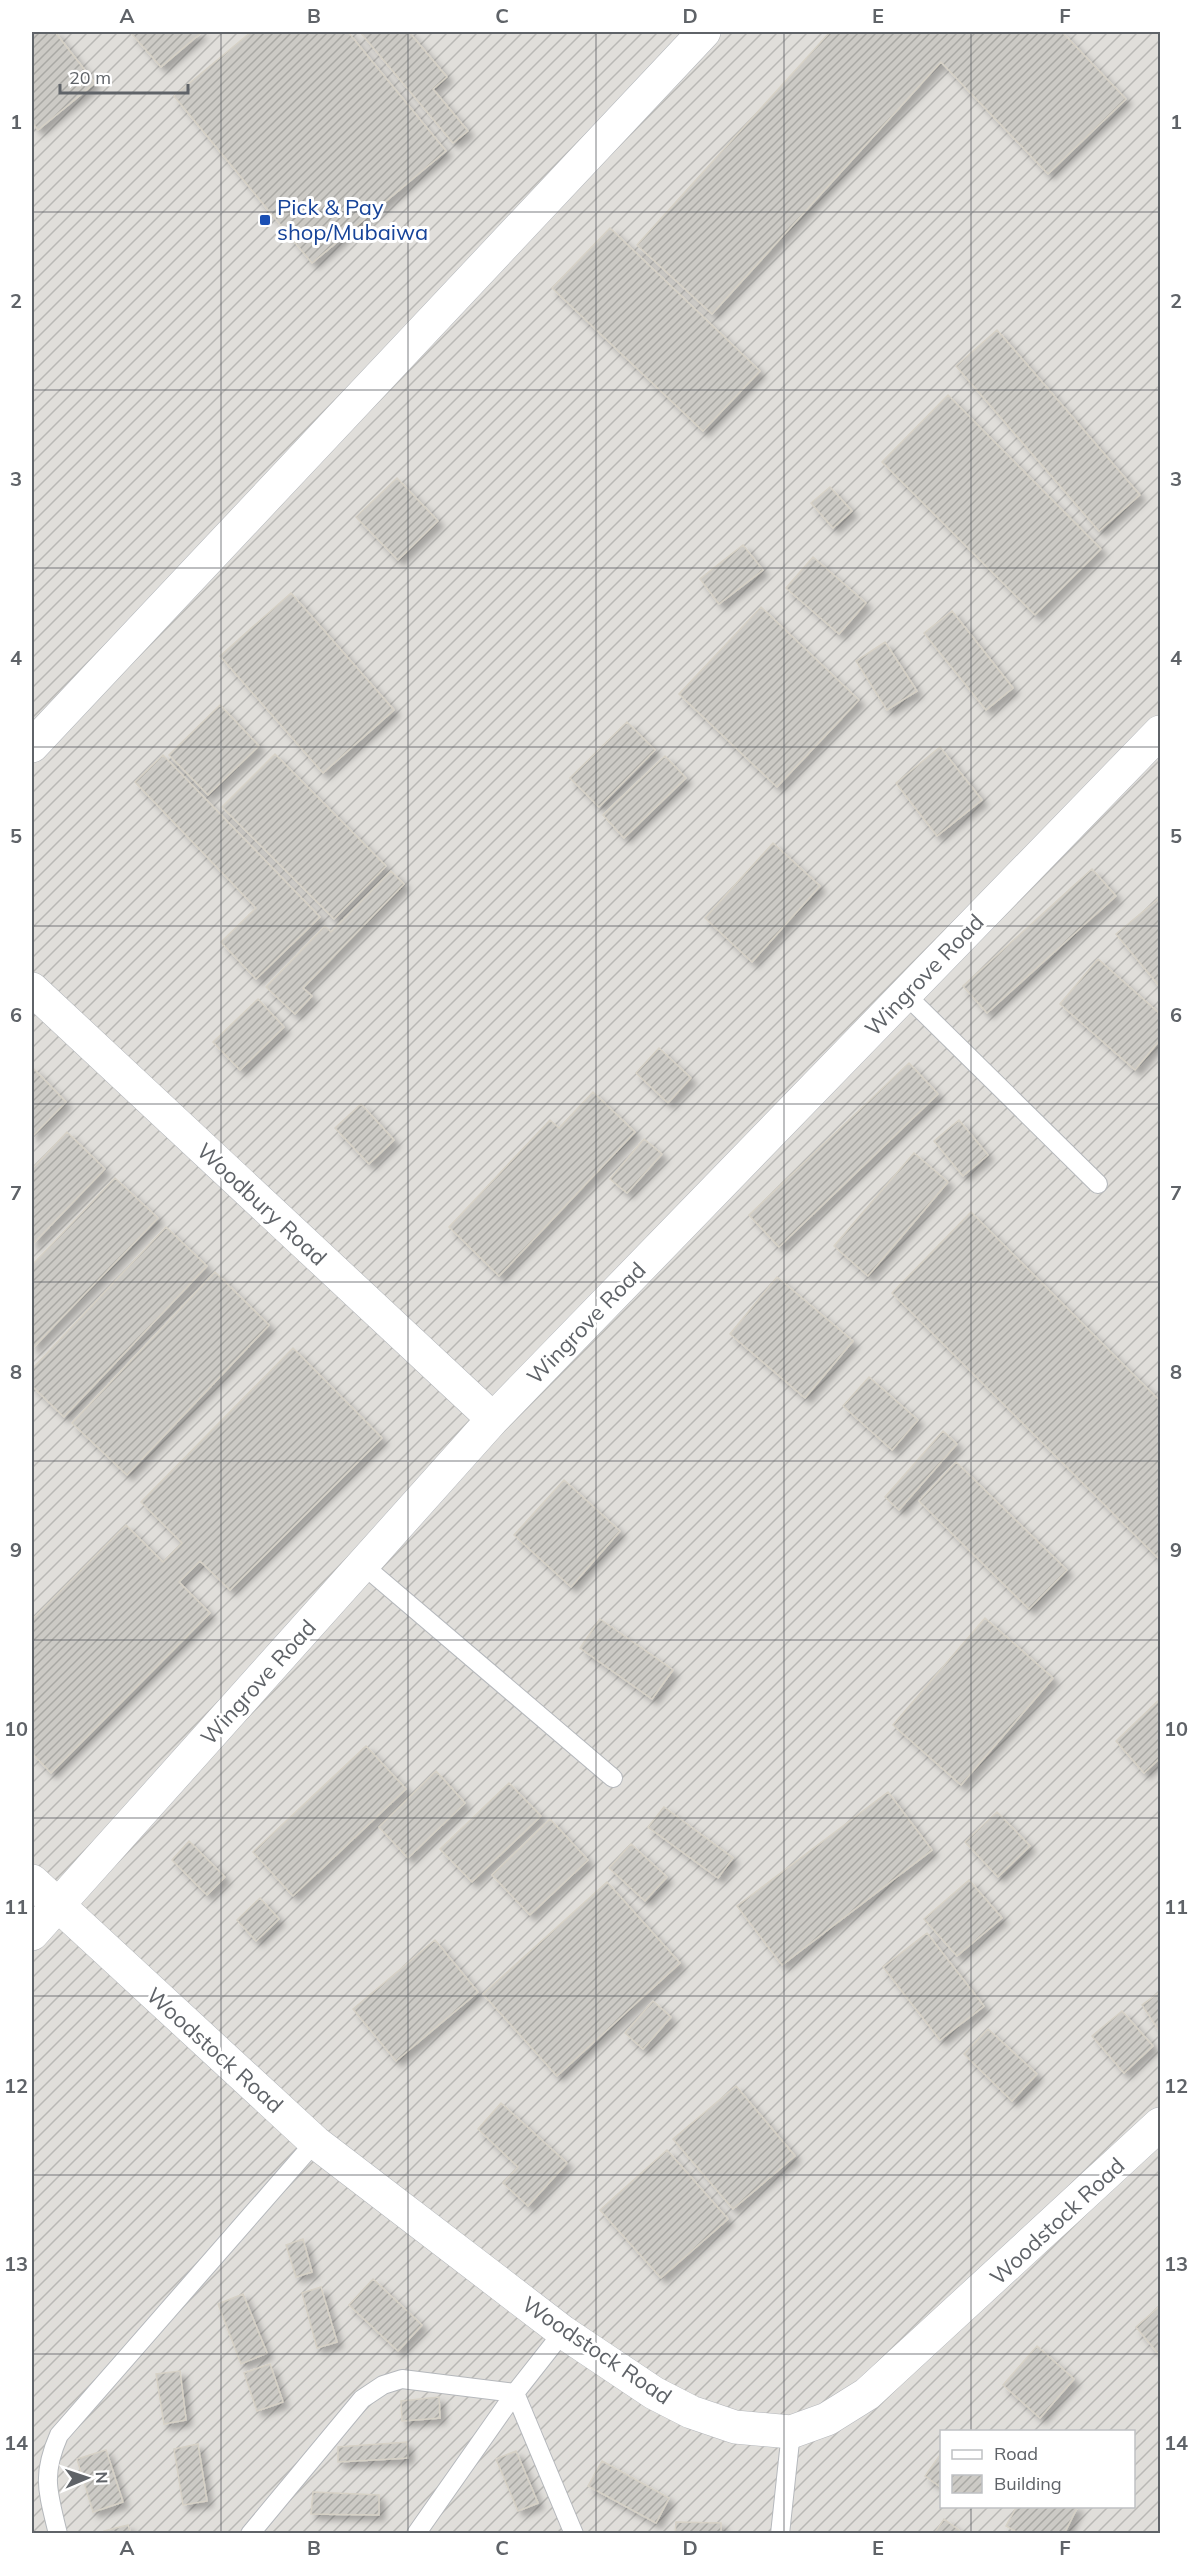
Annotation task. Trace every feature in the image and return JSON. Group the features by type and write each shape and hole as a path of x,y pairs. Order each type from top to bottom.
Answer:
{"street":[{"path":"32,746 704,32"},
{"name":"Wingrove Road","path":"32,1934 493,1419 905,994 1159,737"},
{"name":"Woodbury Road","path":"32,989 493,1419"},
{"name":"Woodstock Road","path":"32,1881 315,2142 563,2332 654,2393 692,2412 735,2427 791,2432 827,2419 867,2394 1161,2124"}],"lane":[{"path":"905,994 1098,1184"},
{"path":"363,1564 613,1779"},
{"path":"58,2534 47,2488 49,2457 59,2435 315,2142"},
{"path":"416,2534 515,2393 563,2332"},
{"path":"250,2534 362,2399 383,2385 402,2379 515,2393"},
{"path":"515,2393 574,2534"},
{"path":"780,2534 791,2432"}],"shaded area":[{"path":"32,32 1160,32 1160,2533 32,2534"}],"building":[{"path":"32,32 55,32 95,83 38,130 32,122"},
{"path":"130,32 202,32 161,67"},
{"path":"251,32 348,32 446,151 312,263 174,96"},
{"path":"360,32 409,32 447,77 433,89 468,131 453,143"},
{"path":"830,32 1062,32 1126,99 1048,174 941,62 712,314 637,245"},
{"path":"610,228 760,371 703,431 552,288"},
{"path":"997,330 1140,495 1099,531 956,366"},
{"path":"948,395 1101,549 1035,615 882,462"},
{"path":"397,478 438,521 398,560 356,517"},
{"path":"830,487 852,511 833,528 811,503"},
{"path":"743,545 763,570 719,604 700,579"},
{"path":"813,557 866,603 839,634 786,588"},
{"path":"291,593 394,710 323,773 220,656"},
{"path":"761,607 859,700 777,787 679,694"},
{"path":"952,611 1013,688 986,710 924,633"},
{"path":"885,642 917,691 887,710 856,661"},
{"path":"220,705 259,746 208,795 169,755"},
{"path":"627,722 655,750 599,807 570,778"},
{"path":"940,747 982,800 937,836 896,783"},
{"path":"275,754 386,866 334,919 222,807"},
{"path":"163,755 320,917 256,979 221,942 256,908 135,782"},
{"path":"665,756 686,778 624,838 603,815"},
{"path":"773,843 820,886 752,962 705,918"},
{"path":"1092,869 1116,896 987,1013 963,986"},
{"path":"391,871 404,884 303,988 312,996 295,1014 266,987 325,926 331,932"},
{"path":"1158,899 1160,902 1160,987 1116,934"},
{"path":"1098,959 1160,1014 1160,1040 1135,1070 1060,1004"},
{"path":"258,999 284,1027 240,1070 213,1042"},
{"path":"659,1048 691,1078 668,1103 636,1073"},
{"path":"909,1063 938,1094 779,1247 749,1215"},
{"path":"32,1067 66,1102 32,1137"},
{"path":"593,1092 635,1132 499,1276 449,1227 550,1120 559,1128"},
{"path":"361,1104 394,1140 369,1164 335,1128"},
{"path":"959,1120 988,1155 963,1176 934,1141"},
{"path":"67,1132 105,1169 32,1245 32,1169"},
{"path":"644,1139 662,1154 627,1193 610,1179"},
{"path":"914,1153 948,1182 868,1276 834,1246"},
{"path":"115,1178 158,1218 32,1349 32,1265"},
{"path":"971,1212 1160,1401 1160,1560 892,1293"},
{"path":"166,1227 207,1266 64,1417 32,1386 32,1369"},
{"path":"215,1272 269,1325 127,1475 72,1423"},
{"path":"777,1277 853,1341 805,1398 730,1334"},
{"path":"293,1348 382,1438 230,1590 200,1561 179,1582 210,1613 51,1773 32,1753 32,1620 126,1525 163,1562 182,1543 141,1502"},
{"path":"869,1377 918,1420 892,1450 843,1406"},
{"path":"943,1431 957,1444 899,1510 885,1497"},
{"path":"956,1462 1067,1570 1029,1609 919,1501"},
{"path":"564,1480 620,1531 571,1587 514,1535"},
{"path":"985,1618 1053,1678 961,1785 893,1725"},
{"path":"600,1619 673,1670 652,1699 580,1648"},
{"path":"1160,1699 1160,1758 1144,1773 1116,1741"},
{"path":"366,1746 406,1789 293,1896 253,1852"},
{"path":"436,1771 465,1803 408,1858 379,1827"},
{"path":"509,1783 541,1816 472,1882 440,1849"},
{"path":"888,1792 932,1850 782,1965 737,1906"},
{"path":"664,1807 733,1858 718,1878 648,1827"},
{"path":"997,1812 1030,1846 998,1877 965,1842"},
{"path":"550,1819 588,1860 530,1915 492,1875"},
{"path":"189,1841 225,1877 207,1895 172,1860"},
{"path":"631,1844 667,1877 645,1901 609,1868"},
{"path":"969,1880 1002,1918 957,1956 924,1919"},
{"path":"607,1882 680,1963 557,2076 483,1994"},
{"path":"260,1898 279,1919 256,1941 237,1920"},
{"path":"927,1933 984,2006 940,2040 883,1967"},
{"path":"435,1940 478,1992 396,2061 353,2009"},
{"path":"1160,1992 1160,2032 1142,2005"},
{"path":"653,2001 671,2017 643,2049 625,2033"},
{"path":"1122,2011 1153,2046 1124,2073 1092,2036"},
{"path":"988,2029 1037,2074 1012,2101 964,2054"},
{"path":"736,2086 795,2156 733,2209 673,2139"},
{"path":"501,2103 567,2163 528,2206 503,2183 518,2167 478,2129"},
{"path":"667,2150 728,2219 661,2278 600,2210"},
{"path":"303,2239 312,2272 296,2277 286,2245"},
{"path":"373,2279 422,2325 398,2351 349,2305"},
{"path":"321,2287 337,2342 317,2348 302,2293"},
{"path":"243,2294 267,2353 241,2364 218,2304"},
{"path":"1160,2306 1160,2356 1136,2327"},
{"path":"1037,2346 1074,2379 1040,2418 1003,2385"},
{"path":"270,2364 283,2402 257,2411 244,2373"},
{"path":"180,2371 186,2420 164,2424 156,2374"},
{"path":"439,2397 440,2418 402,2421 401,2401"},
{"path":"407,2442 408,2458 338,2462 338,2447"},
{"path":"198,2444 207,2501 183,2505 174,2449"},
{"path":"106,2450 123,2502 93,2512 77,2459"},
{"path":"516,2451 538,2503 518,2511 496,2459"},
{"path":"940,2455 940,2487 925,2476"},
{"path":"602,2461 669,2498 656,2523 588,2486"},
{"path":"313,2492 379,2495 379,2515 311,2514"},
{"path":"1016,2508 1077,2508 1064,2534 1020,2534 1006,2526"},
{"path":"944,2519 964,2534 934,2534"},
{"path":"676,2522 721,2523 721,2534 675,2534"},
{"path":"128,2525 131,2534 105,2534 104,2531"}],"place":[{"name":"Pick & Pay shop/Mubaiwa","path":"265,220"}]}
